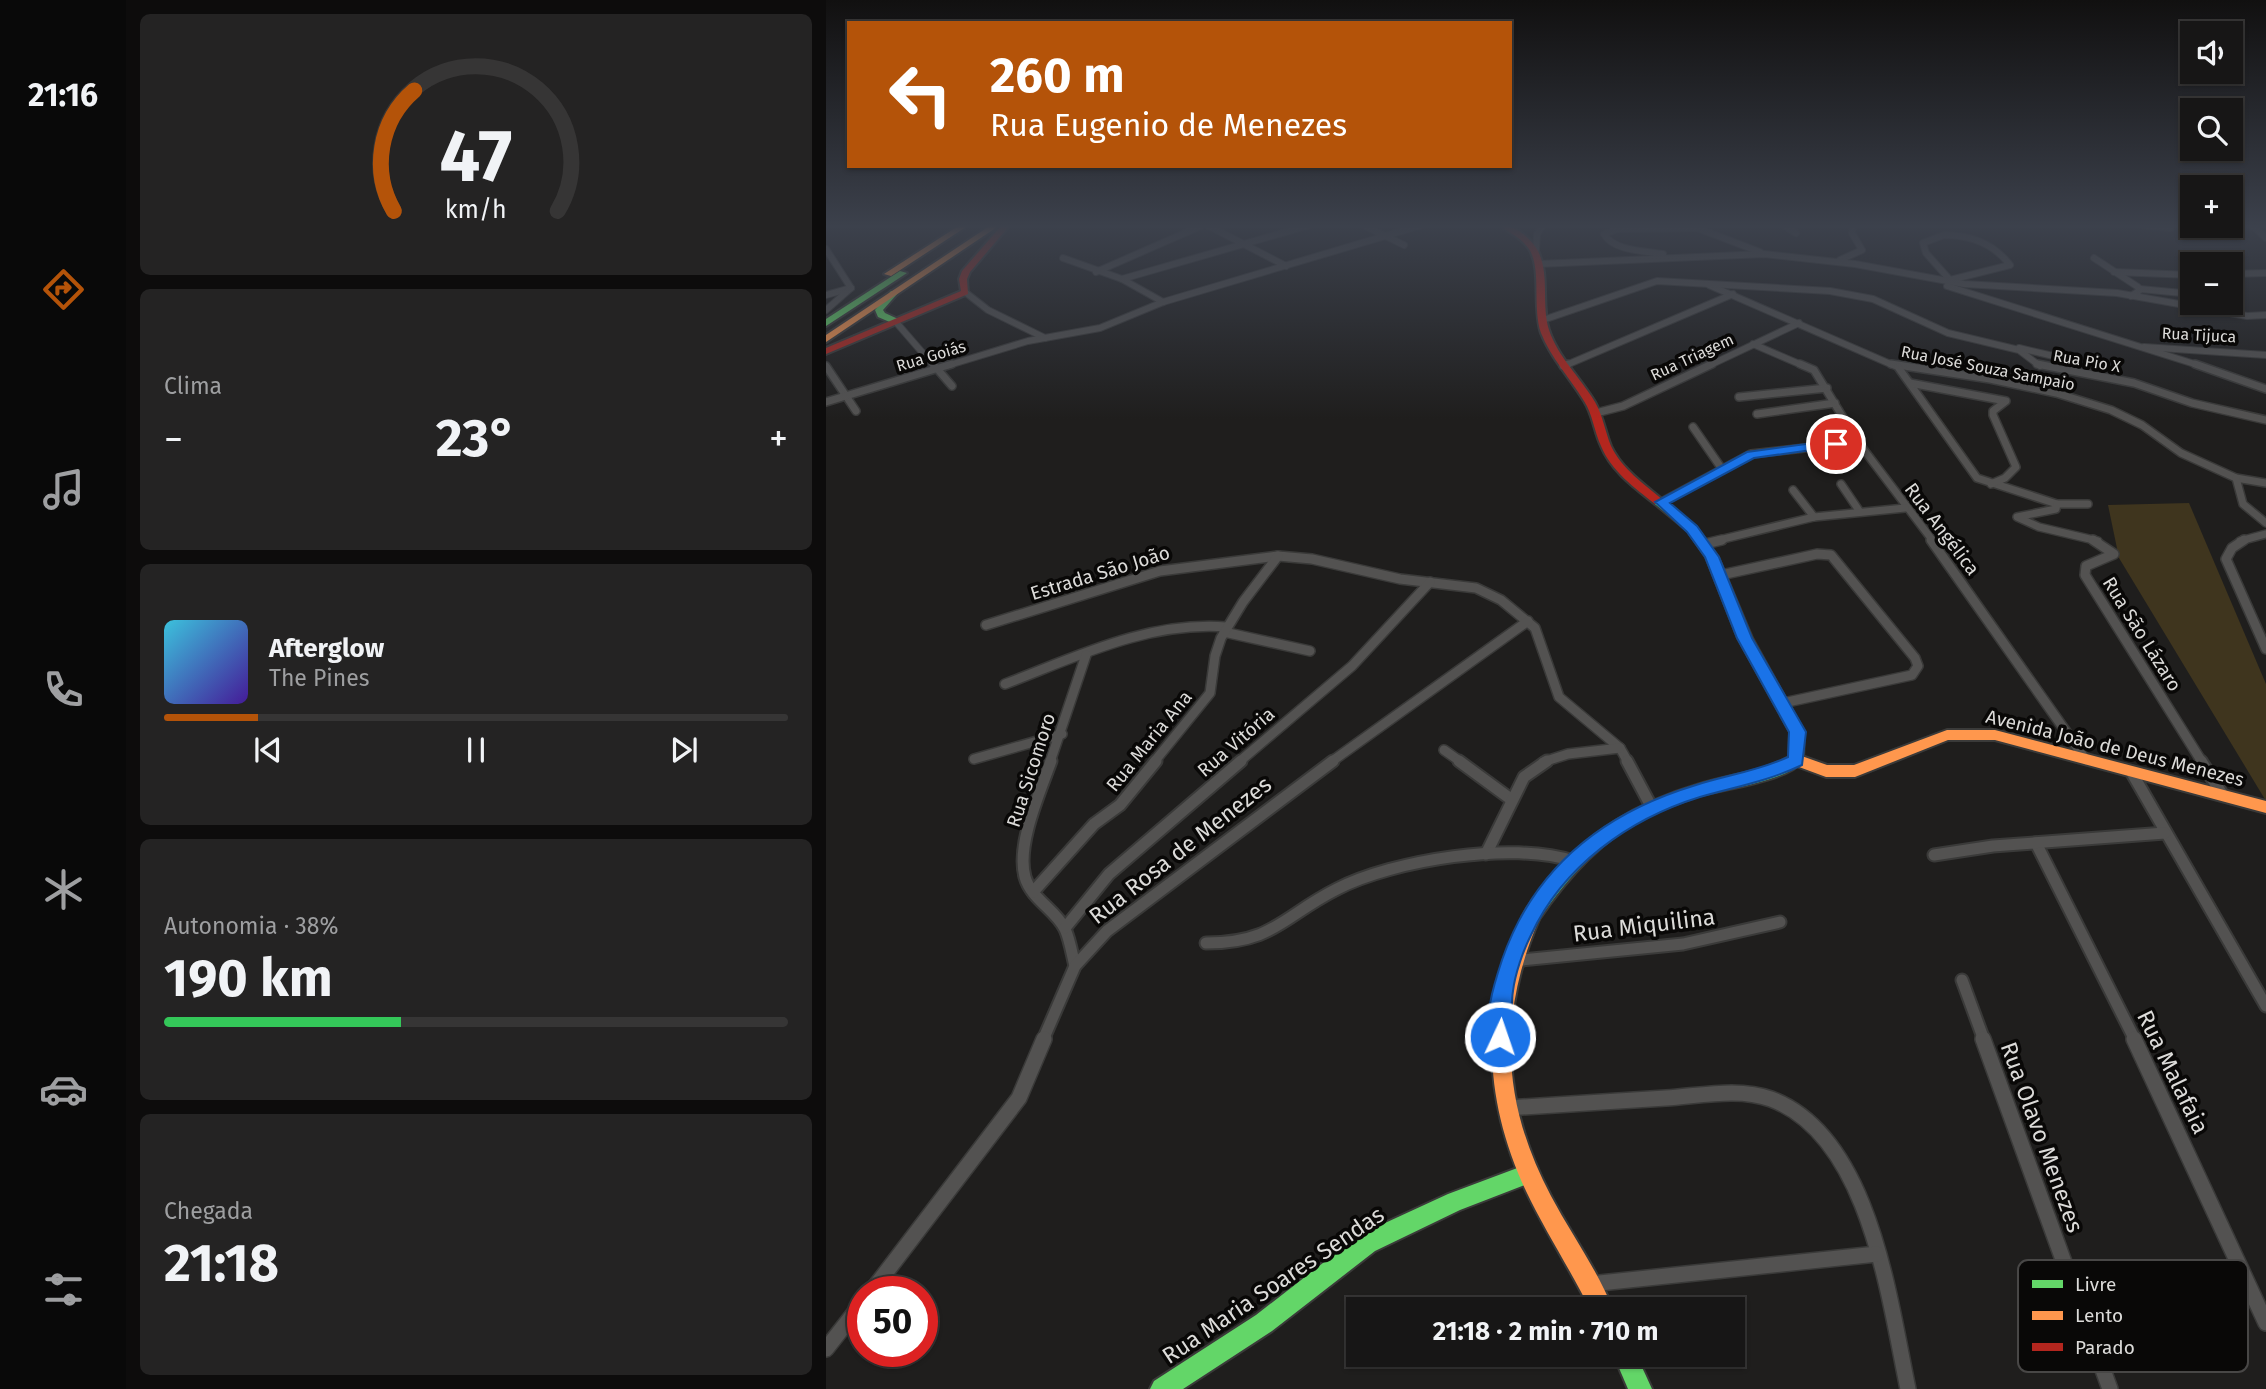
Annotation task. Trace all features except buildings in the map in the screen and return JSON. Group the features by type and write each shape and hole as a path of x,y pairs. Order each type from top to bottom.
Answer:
{"main road":[{"path":"826,312 861,290"},
{"path":"826,323 877,290"},
{"path":"826,331 889,290"},
{"path":"826,339 899,290"},
{"path":"1541,290 1548,341 1596,414 1601,436 1626,472 1662,502 1704,544 1721,575 1745,638 1797,732 1796,760 1764,775 1698,791 1624,821 1573,861 1541,897 1520,935 1503,989 1500,1037 1507,1108 1528,1174 1596,1297"},
{"path":"880,314 880,308 896,292"},
{"path":"826,351 965,292"},
{"path":"880,314 921,309"},
{"path":"880,314 895,321"},
{"name":"Avenida João de Deus Menezes","path":"1796,760 1826,771 1855,771 1925,741 1972,733 1995,735 2266,807"},
{"name":"Rua Maria Soares Sendas","path":"1162,1389 1264,1323 1367,1243 1455,1201 1528,1174"},
{"path":"1630,1367 1640,1389"}],"street":[{"path":"826,295 844,290"},
{"path":"826,312 849,290"},
{"path":"1141,290 1163,302"},
{"name":"Rua Goiás","path":"826,402 1045,338 1100,328 1163,302 1205,290"},
{"name":"Rua Pio X","path":"1544,320 1630,290"},
{"name":"Rua José Souza Sampaio","path":"1721,290 1898,367 1990,379 2085,402 2129,418 2181,453 2236,478 2266,483"},
{"path":"1563,366 1743,290"},
{"name":"Rua Pio X","path":"1801,290 1862,296 1937,329 2024,352 2030,361 2040,366 2134,383 2192,403 2266,420"},
{"path":"1958,290 2022,307 2130,346 2266,388"},
{"path":"2031,290 2132,296 2266,321"},
{"path":"2132,296 2139,290"},
{"path":"2149,290 2180,293"},
{"path":"965,292 988,310 1045,338"},
{"path":"2248,316 2266,315"},
{"path":"895,321 952,386"},
{"name":"Rua Triagem","path":"1596,414 1623,406 1799,323"},
{"name":"Rua Angélica","path":"1753,344 1808,366 1827,388 1858,442 1948,562 2086,760"},
{"path":"2001,346 2062,358"},
{"name":"Rua Tijuca","path":"2130,346 2266,355"},
{"path":"826,366 856,411"},
{"path":"1898,367 1971,473 1990,484 2057,504"},
{"path":"1910,383 2006,401 1993,411 1993,415 2016,467 2006,478 1990,484"},
{"path":"1740,397 1827,388"},
{"path":"1757,414 1835,403"},
{"path":"1693,427 1722,469"},
{"path":"1662,502 1722,469 1761,452 1858,442"},
{"path":"2236,478 2243,503 2266,523"},
{"path":"1841,484 1860,512"},
{"path":"1793,490 1814,517"},
{"name":"Rua São Lázaro","path":"2088,504 2057,504 2056,509 2017,517 2028,523 2099,542 2112,550 2110,558 2086,566 2085,575 2222,794"},
{"path":"1704,544 1814,517 1905,508"},
{"path":"2266,534 2237,542 2230,549 2227,559 2266,649"},
{"path":"1721,575 1817,554 1831,555 1916,658 1917,670 1912,675 1783,703"},
{"name":"Estrada São João","path":"986,625 1160,571 1278,556 1312,559 1400,579 1462,585 1489,593 1528,621 1540,636 1559,697 1620,748 1652,808"},
{"name":"Rua Maria Ana","path":"1033,892 1094,824 1121,805 1210,693 1215,683 1215,653 1225,630 1278,556"},
{"name":"Rua Vitória","path":"1065,928 1109,874 1352,666 1430,582"},
{"path":"2253,616 2266,615"},
{"name":"Rua Rosa de Menezes","path":"883,1276 1019,1098 1075,966 1107,931 1150,896 1528,621"},
{"path":"1005,684 1177,627 1211,625 1310,651"},
{"name":"Rua Sicomoro","path":"1075,966 1065,928 1033,892 1025,878 1024,856 1030,823 1062,734 1086,655"},
{"path":"974,759 1062,734"},
{"path":"1486,854 1524,778 1542,762 1620,748"},
{"path":"1444,750 1512,800"},
{"path":"2133,773 2266,1006"},
{"path":"1934,855 2165,832"},
{"name":"Rua Malafaia","path":"2036,843 2170,1111 2238,1260"},
{"path":"1206,943 1234,942 1271,932 1328,892 1368,876 1486,854 1553,852 1573,861"},
{"name":"Rua Miquilina","path":"1512,961 1693,942 1759,929 1780,922"},
{"name":"Rua Olavo Menezes","path":"1962,980 2063,1260"},
{"path":"1507,1108 1729,1094 1771,1099 1800,1115 1824,1136 1845,1167 1864,1211 1877,1254 1908,1389"},
{"path":"1590,1284 1877,1254"},
{"name":"Rua Malafaia","path":"2248,1282 2266,1322"},
{"path":"826,1349 847,1322"},
{"name":"Rua Olavo Menezes","path":"2104,1372 2110,1389"}],"shaded area":[{"path":"2189,503 2266,684 2266,801 2119,558 2108,505"}],"traffic: fast":[{"path":"826,323 877,290"},
{"path":"894,293 879,310 881,315 895,321"},
{"path":"1659,502 1692,529 1712,557 1745,638 1797,732 1796,760"},
{"path":"1531,917 1564,873 1602,837 1624,822 1672,799 1761,775 1796,760"},
{"path":"1162,1389 1264,1323 1367,1243 1455,1201 1528,1174"},
{"path":"1630,1367 1640,1389"}],"traffic: slow":[{"path":"826,339 899,290"},
{"path":"1796,760 1826,771 1855,771 1947,735 1995,735 2266,807"},
{"path":"1531,917 1518,947 1503,1009 1502,1073 1507,1105 1515,1137 1534,1185 1596,1297"}],"traffic: jam":[{"path":"826,351 965,292 965,290"},
{"path":"1539,290 1540,314 1545,331 1556,353 1596,413 1609,452 1629,476 1659,502"}],"route":[{"path":"1500,1037 1503,989 1520,935 1541,897 1555,878 1573,861 1624,821 1652,808 1698,791 1764,775 1796,760 1799,741 1797,732 1745,638 1712,557 1692,529 1662,502 1751,454 1836,444"}]}
